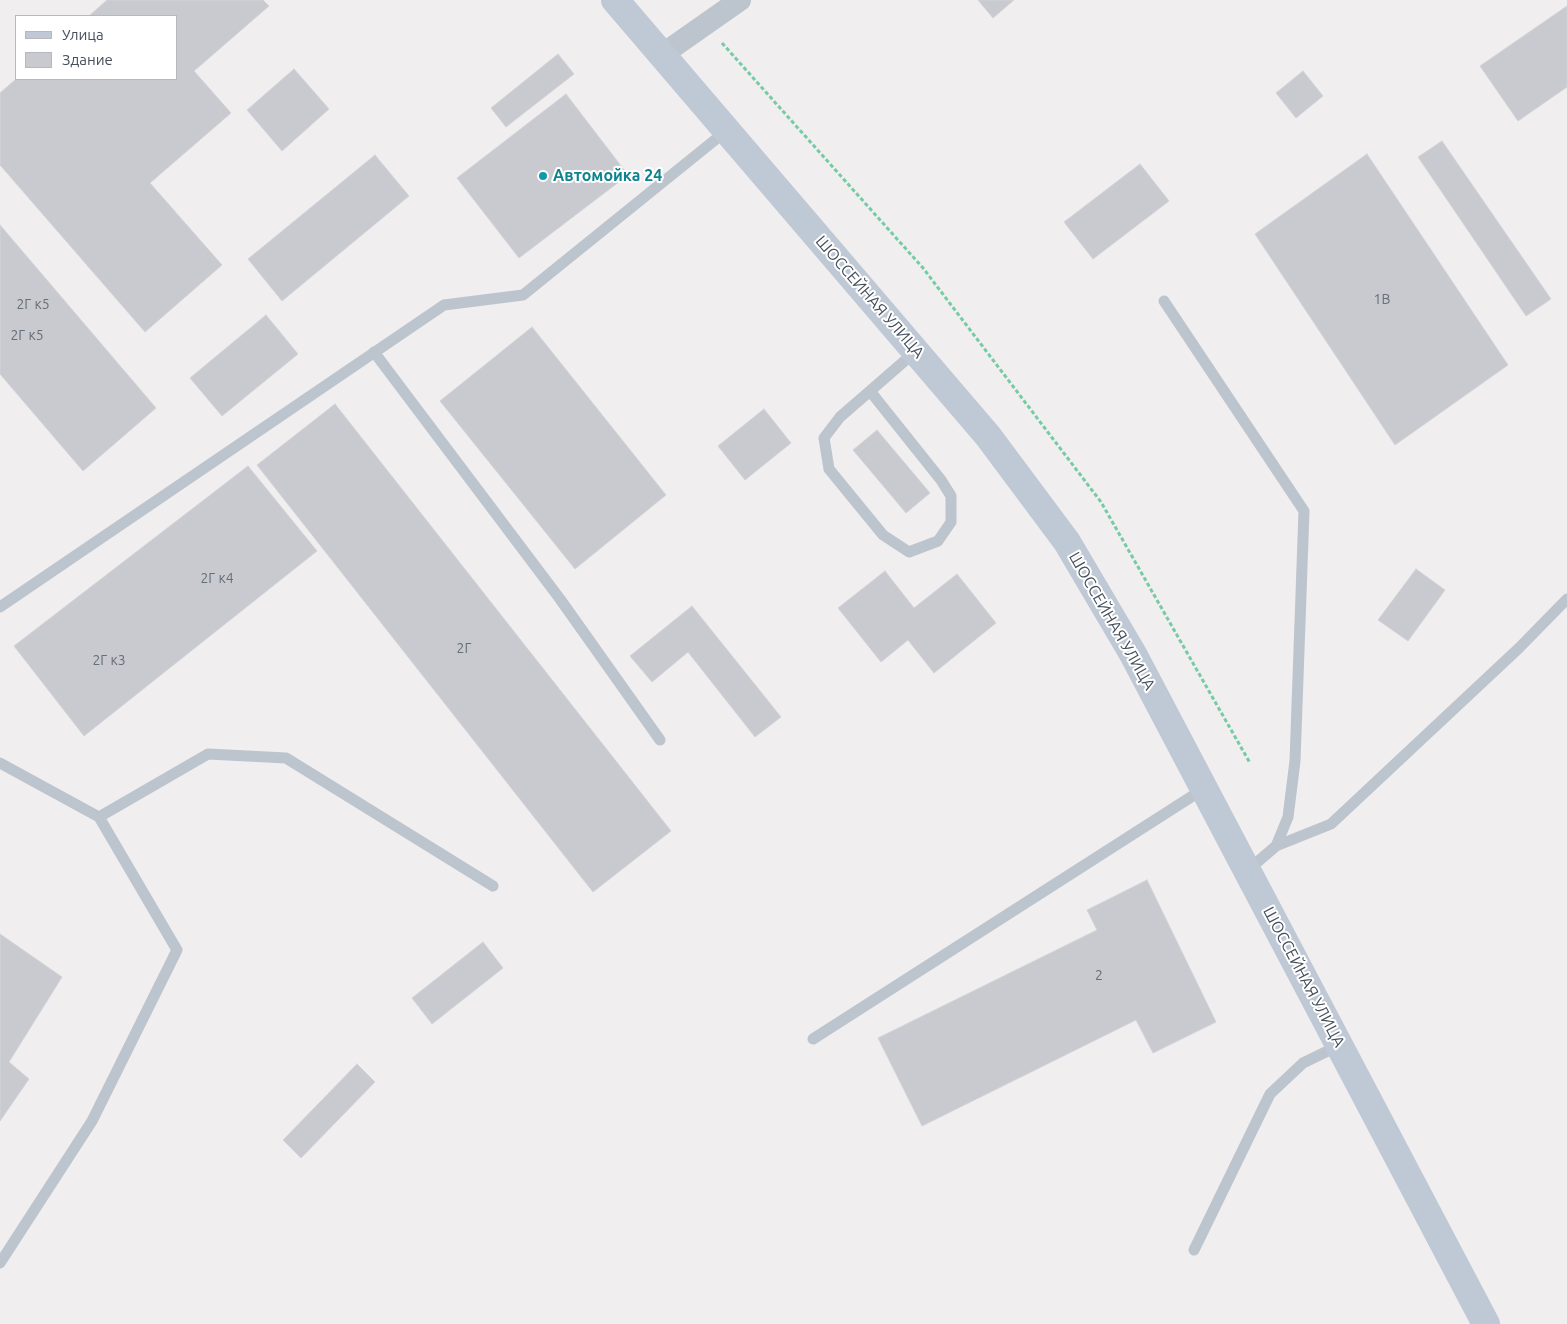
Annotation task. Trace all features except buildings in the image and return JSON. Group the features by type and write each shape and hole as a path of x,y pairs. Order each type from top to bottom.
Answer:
{"main road":[{"name":"ШОССЕЙНАЯ УЛИЦА","path":"615,0 988,436 1066,542 1133,654 1205,788 1486,1324"}],"street":[{"path":"663,54 740,0"}],"lane":[{"path":"0,607 444,305 523,295 727,130"},
{"path":"1164,301 1304,511 1295,761 1288,817 1276,846"},
{"path":"870,391 941,480 951,496 951,522 938,541 909,552 883,535 829,469 824,438 840,417 916,351"},
{"path":"374,352 560,599 660,740"},
{"path":"1248,870 1276,846 1331,824 1519,648 1567,599"},
{"path":"99,816 208,754 286,758 493,886"},
{"path":"0,763 99,816 177,950 92,1121 0,1263"},
{"path":"812,1039 1205,788"},
{"path":"1194,1250 1270,1094 1303,1063 1340,1045"}],"path":[{"path":"705,24 923,268 1101,502 1250,763"}],"place":[{"name":"Автомойка 24","path":"543,176"}]}
